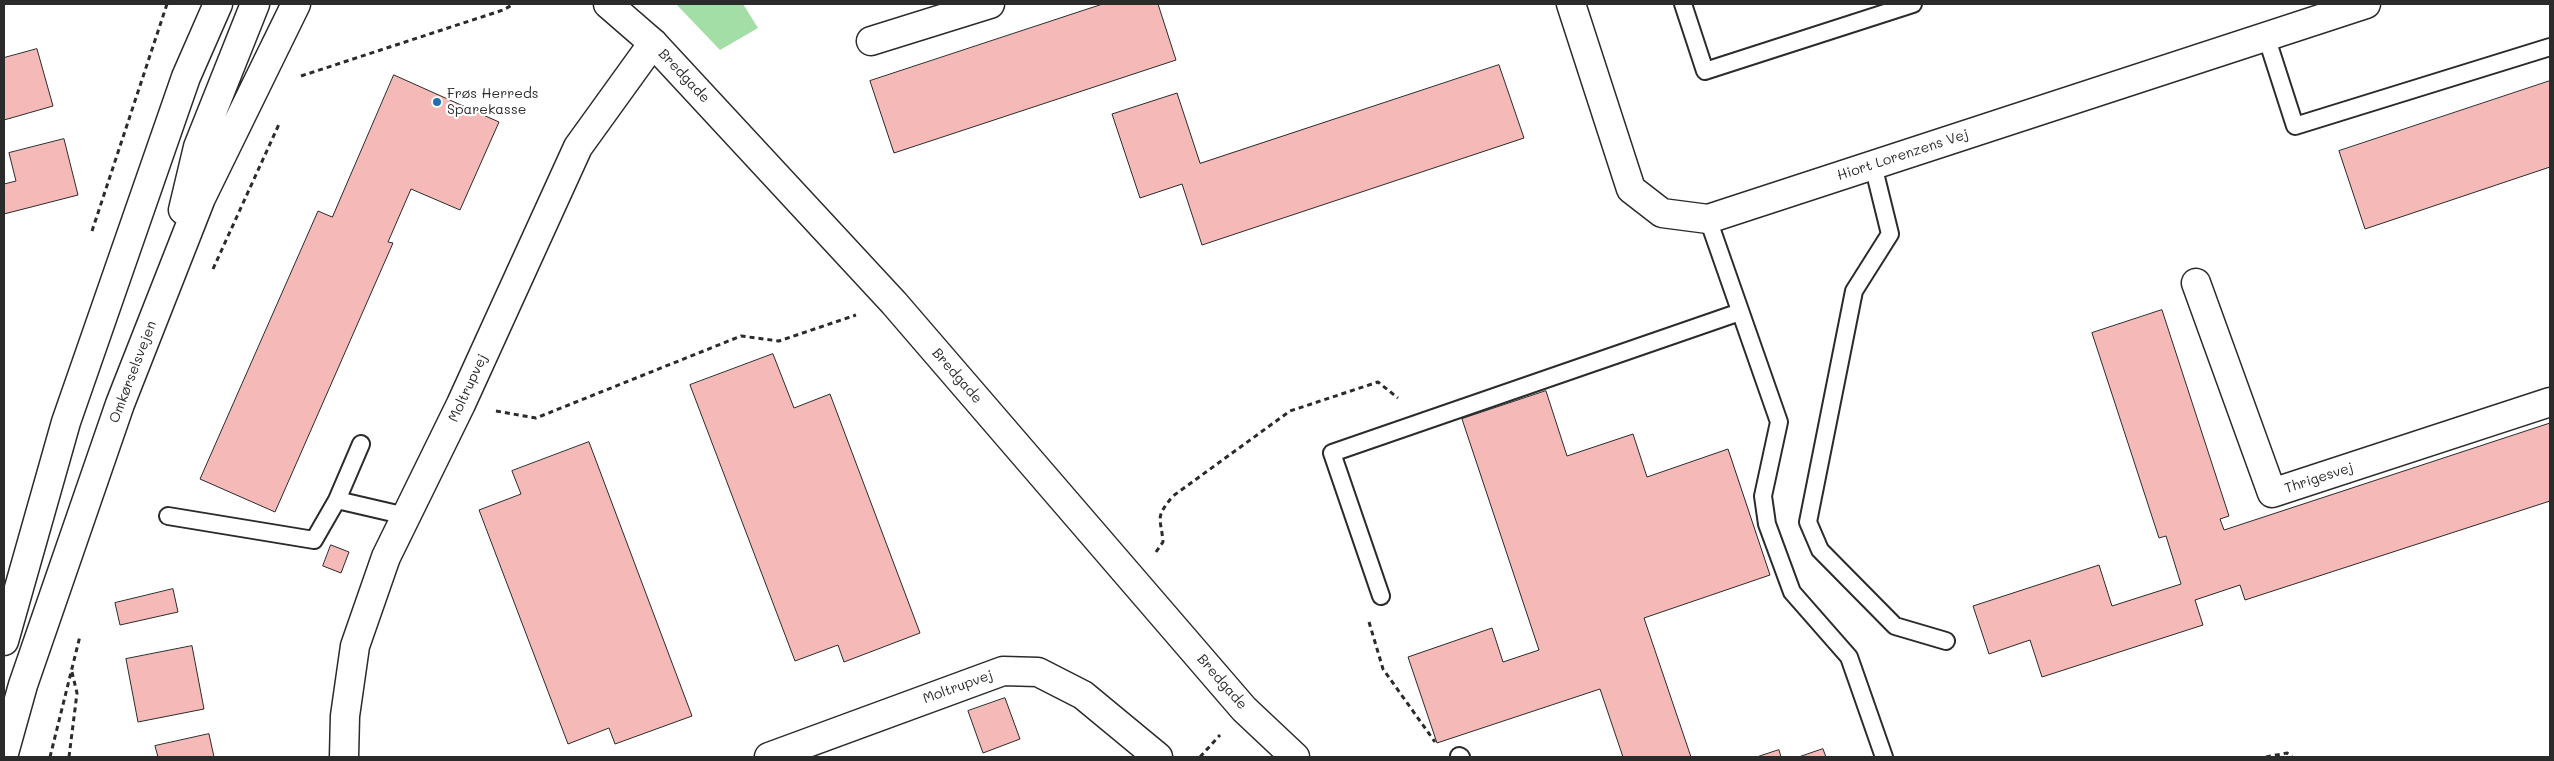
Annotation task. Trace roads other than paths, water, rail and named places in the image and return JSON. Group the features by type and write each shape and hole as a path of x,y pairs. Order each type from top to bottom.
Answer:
{"street":[{"path":"4,641 66,422 186,77 218,4"},
{"path":"164,292 198,146 255,4"},
{"name":"Omkørselsvejen","path":"4,753 23,685 120,404 201,198 296,4"},
{"name":"Bredgade","path":"608,4 653,42 894,303 1244,709 1295,757"},
{"path":"871,40 990,4"},
{"name":"Hiort Lorenzens Vej","path":"1571,4 1631,190 1662,213 1708,219 2366,4"},
{"name":"Moltrupvej","path":"344,757 345,716 356,646 386,557 461,404 578,146 653,42"},
{"name":"Thrigesvej","path":"2196,284 2272,494 2550,402"},
{"name":"Moltrupvej","path":"769,757 1003,671 1038,672 1083,695 1158,757"}],"lane":[{"path":"1683,4 1705,71 1913,4"},
{"path":"2266,36 2295,126 2550,46"},
{"path":"1873,165 1890,234 1854,291 1808,522 1820,550 1895,626 1946,641"},
{"path":"1708,219 1779,422 1763,496 1767,524 1792,592 1849,657 1884,757"},
{"path":"1381,596 1332,452 1740,312"},
{"path":"168,516 314,540 338,500 361,444"},
{"path":"338,500 406,516"}],"place":[{"name":"Frøs Herreds Sparekasse","path":"437,102"}]}
